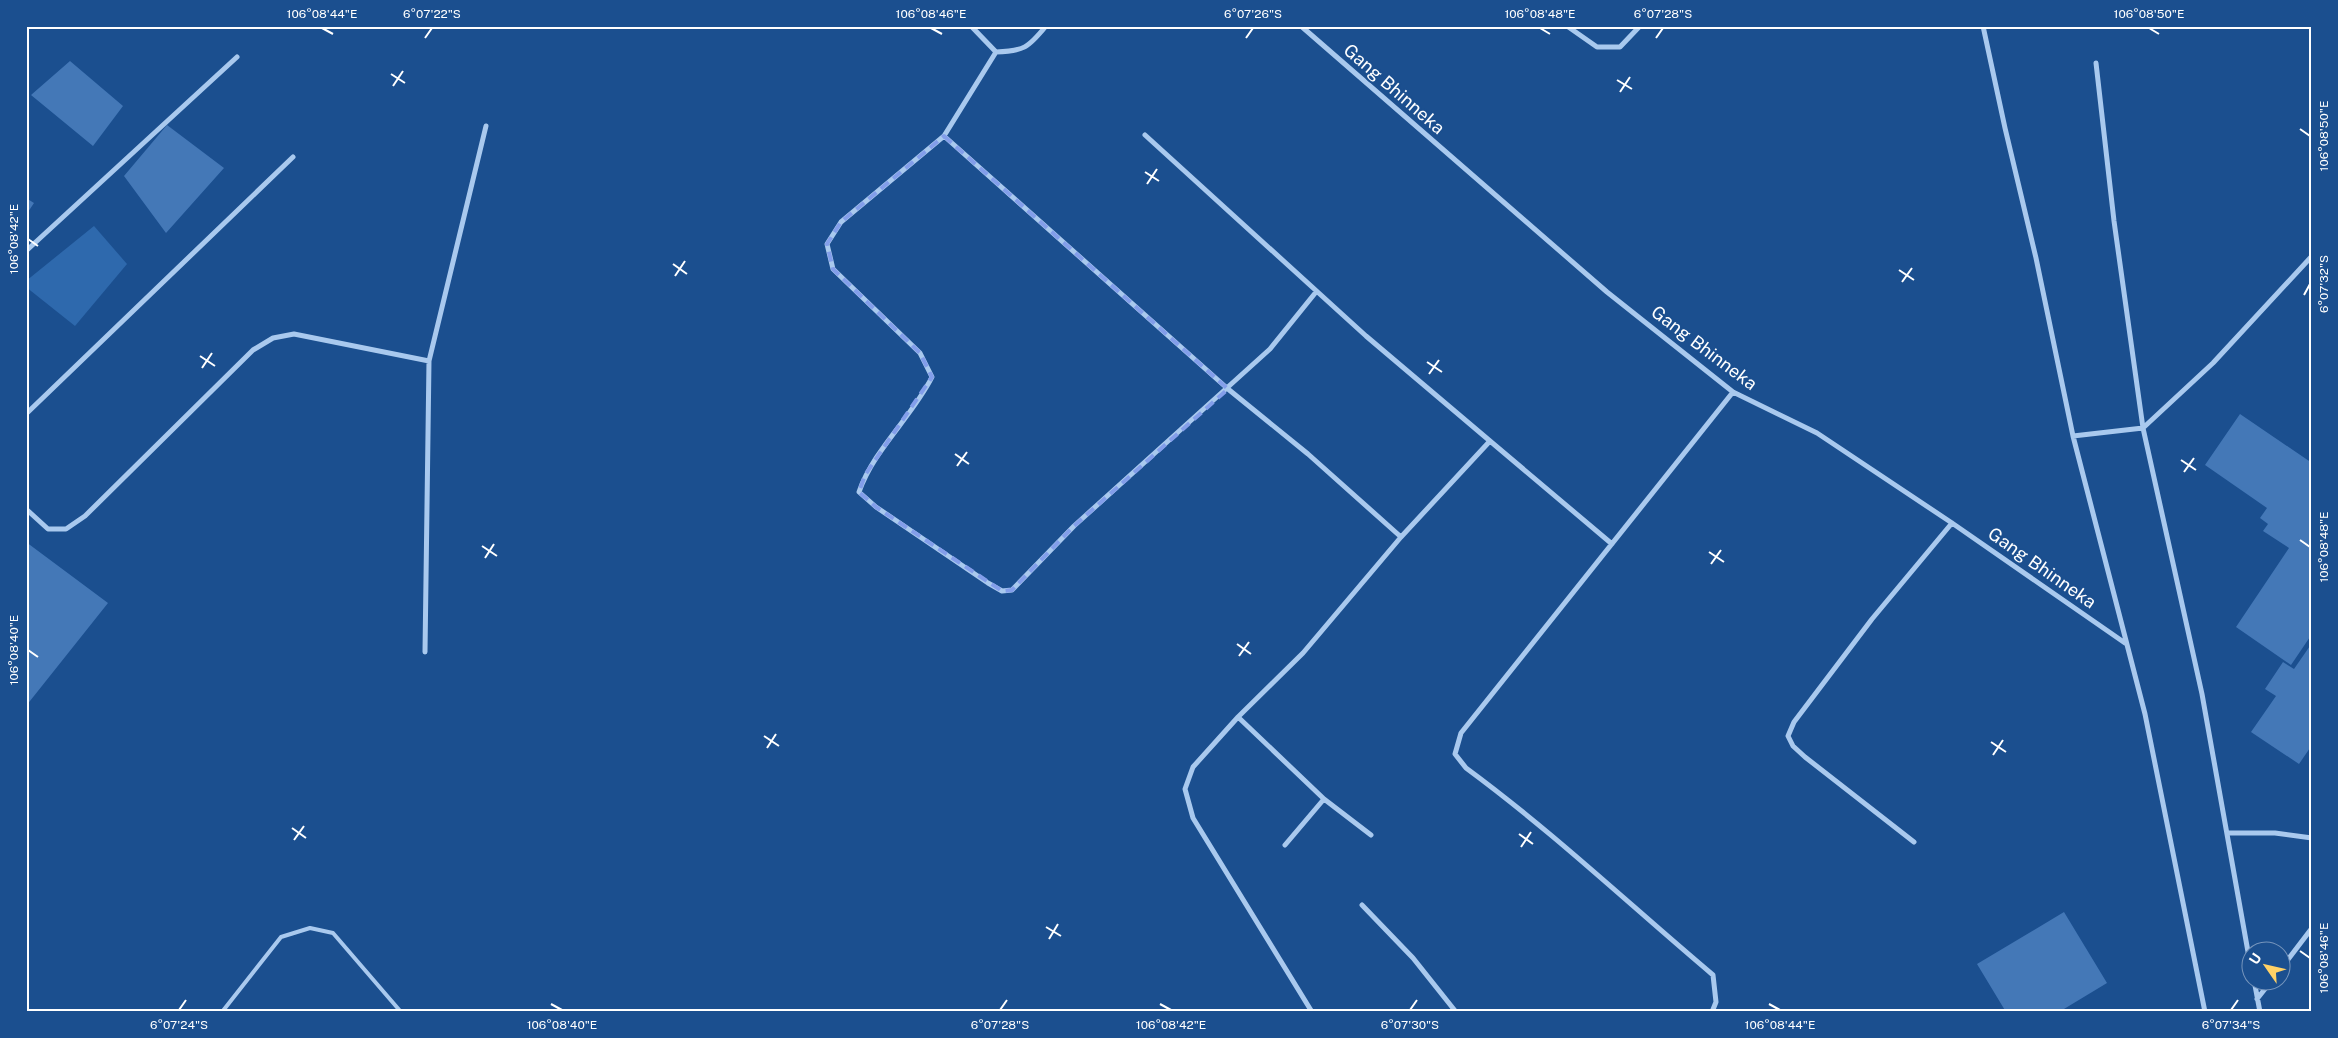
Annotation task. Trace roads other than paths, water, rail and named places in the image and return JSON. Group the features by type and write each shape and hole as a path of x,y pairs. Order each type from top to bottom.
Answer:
{"street":[{"path":"971,26 996,52 1019,51 1037,38 1046,26"},
{"name":"Gang Bhinneka","path":"1301,26 1606,292 1733,392 1817,433 1952,523 2125,644"},
{"path":"1567,26 1597,47 1620,47 1640,26"},
{"path":"1983,26 2036,258 2073,436 2125,644 2145,714 2205,1012"},
{"path":"996,52 944,136 841,222 827,244 833,269 920,354 932,377 924,394 865,475 859,492 876,507 988,583 1002,591 1012,590 1074,526 1228,389 1270,349 1316,292"},
{"path":"26,251 237,57"},
{"path":"2096,63 2114,221 2143,428 2202,694 2246,940"},
{"path":"425,652 429,361 486,126"},
{"path":"1144,134 1316,292 1612,544"},
{"path":"944,136 1228,389 1308,454 1401,536"},
{"path":"26,414 293,157"},
{"path":"2073,436 2143,428 2213,363 2312,256"},
{"path":"26,509 48,529 66,529 85,516 252,350 273,338 294,334 429,361"},
{"path":"1712,1012 1716,1002 1713,975 1644,917 1570,850 1466,768 1455,754 1461,734 1733,392"},
{"path":"1312,1012 1193,818 1184,789 1193,767 1238,717 1303,653 1401,536 1490,442"},
{"path":"1914,842 1805,757 1793,746 1788,736 1794,722 1872,619 1952,523"},
{"path":"1238,717 1324,799 1371,835"},
{"path":"1285,845 1324,799"},
{"path":"2227,833 2275,833 2312,838"},
{"path":"1362,905 1413,958 1456,1012"},
{"path":"2290,957 2312,928"},
{"path":"2256,990 2260,1012"},
{"path":"2257,1000 2264,990"}],"lane":[{"path":"222,1012 281,937 310,928 333,933 401,1012"}]}
